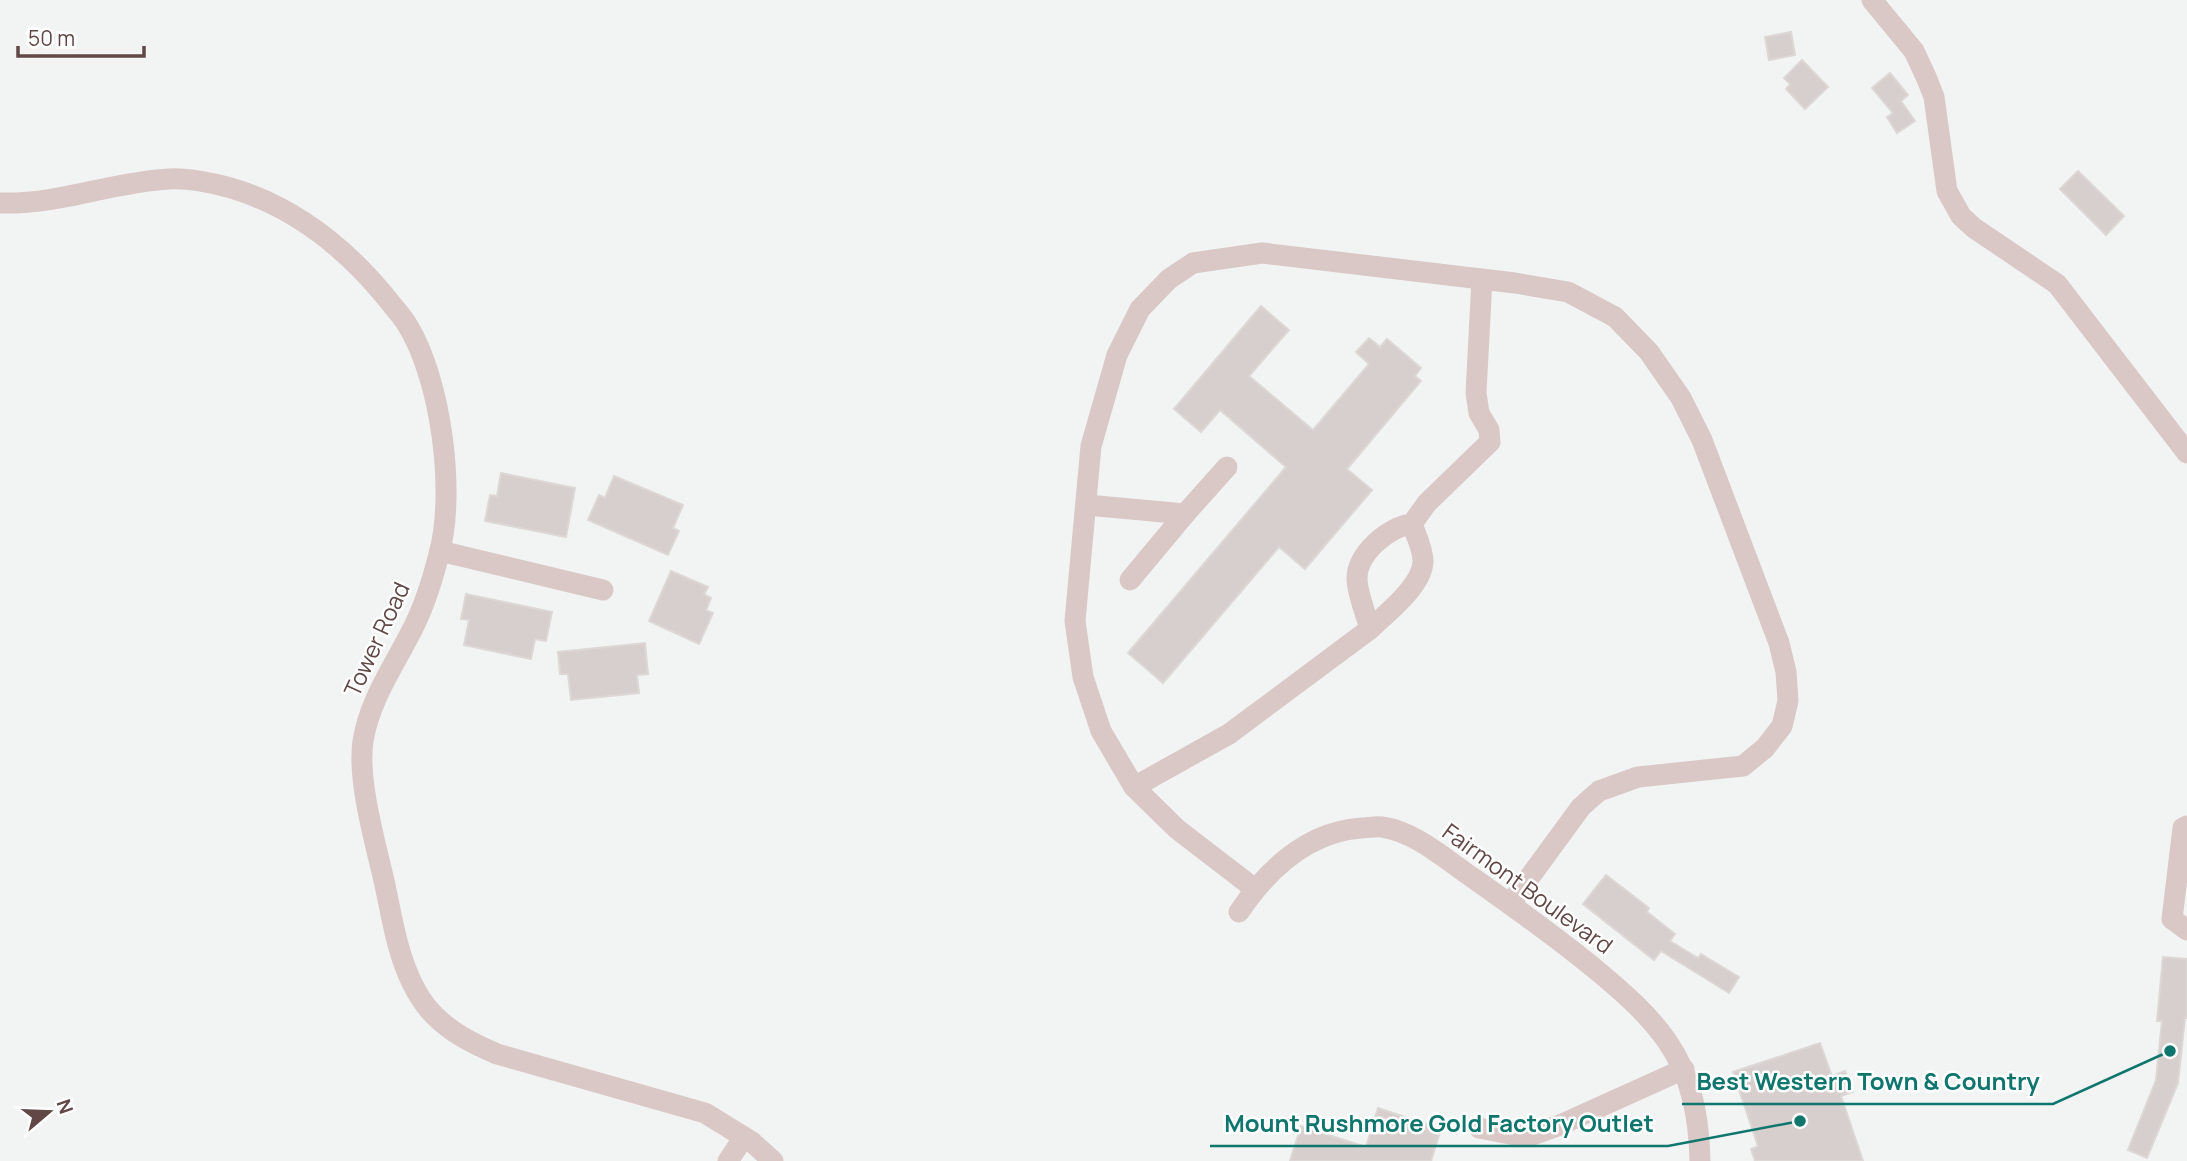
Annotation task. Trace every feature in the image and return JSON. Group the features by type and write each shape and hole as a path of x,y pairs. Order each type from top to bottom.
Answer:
{"street":[{"path":"1872,0 1914,51 1927,79 1934,97 1947,191 1961,216 2057,284 2187,453"},
{"name":"Tower Road","path":"0,203 27,204 173,178 230,188 281,207 326,238 370,278 409,326 432,382 443,436 446,514 440,551 415,625 381,686 370,713 363,745 363,775 400,951 412,985 433,1014 464,1040 497,1054 660,1098 705,1113 744,1136 773,1161"},
{"path":"1255,889 1177,829 1134,788 1101,731 1083,677 1075,621 1091,446 1117,355 1140,309 1169,279 1194,263 1262,254 1482,279 1568,292 1615,317 1649,352 1681,398 1702,440 1779,643 1786,673 1788,701 1782,726 1765,748 1744,766 1638,777 1599,791 1581,807 1510,904"},
{"path":"1412,524 1427,503 1490,442 1489,430 1479,413 1475,393 1482,279"},
{"path":"1130,580 1227,467"},
{"path":"1087,505 1185,514"},
{"path":"1134,788 1229,734 1370,629 1421,575 1423,559 1412,524"},
{"path":"1370,629 1357,581 1358,569 1377,540 1399,525 1412,524"},
{"path":"440,551 603,590"},
{"path":"2187,826 2183,828 2172,919 2187,930"},
{"name":"Fairmont Boulevard","path":"1239,912 1272,870 1320,838 1346,829 1380,827 1411,835 1556,936 1641,1008 1667,1041 1684,1069 1693,1095 1700,1161"},
{"path":"1479,1128 1515,1135 1532,1135 1684,1069"},
{"path":"728,1161 744,1136"}],"building":[{"path":"1791,32 1795,55 1769,60 1765,37"},
{"path":"1802,60 1828,87 1805,109 1786,89 1790,84 1784,78"},
{"path":"1890,73 1908,95 1901,101 1915,121 1897,133 1887,117 1893,113 1872,88"},
{"path":"2078,171 2124,216 2106,235 2060,189"},
{"path":"1261,306 1289,330 1249,376 1313,430 1369,364 1356,352 1369,338 1380,347 1387,339 1421,368 1415,376 1421,381 1347,469 1372,490 1305,569 1279,547 1163,683 1128,653 1286,467 1220,410 1201,432 1174,409"},
{"path":"501,473 575,488 566,537 485,521 490,495 497,496"},
{"path":"614,476 683,505 673,528 679,531 668,555 588,520 599,495 605,498"},
{"path":"671,571 708,587 704,594 711,598 706,610 713,613 699,644 649,621"},
{"path":"466,594 552,612 546,641 535,639 531,659 464,645 469,620 461,619"},
{"path":"645,643 648,674 637,675 639,693 571,700 568,674 560,674 558,652"},
{"path":"1606,875 1649,908 1647,912 1675,934 1670,941 1698,958 1701,954 1739,977 1729,993 1661,951 1654,960 1583,904"},
{"path":"2163,957 2187,959 2187,1018 2178,1083 2147,1158 2128,1150 2156,1080 2162,1021 2157,1021"},
{"path":"1820,1043 1832,1076 1845,1071 1853,1092 1841,1096 1863,1161 1755,1161 1751,1149 1758,1146 1733,1072"},
{"path":"1378,1108 1441,1129 1431,1161 1290,1161 1301,1126 1366,1147"}],"place":[{"name":"Best Western Town & Country","path":"2170,1051"},
{"name":"Mount Rushmore Gold Factory Outlet","path":"1800,1121"}]}
